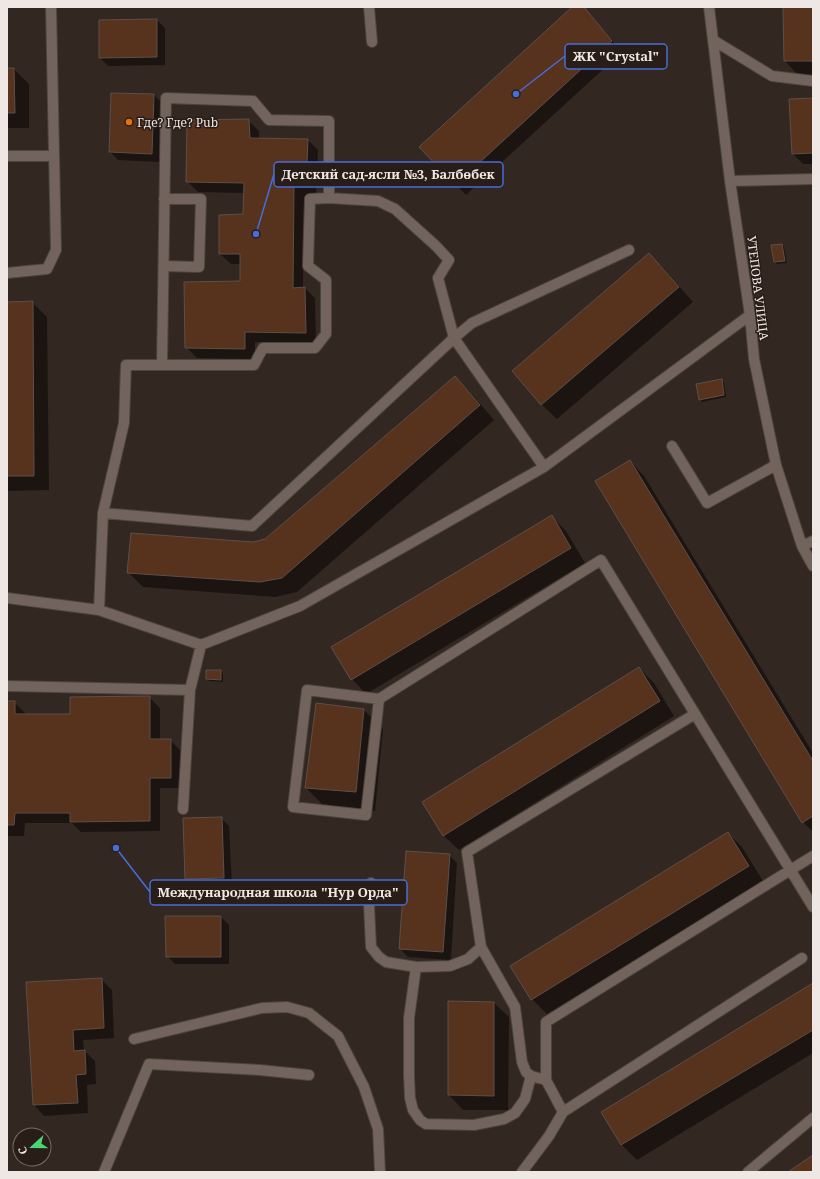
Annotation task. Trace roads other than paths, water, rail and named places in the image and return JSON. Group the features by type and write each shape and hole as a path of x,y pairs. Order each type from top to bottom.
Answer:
{"street":[{"path":"7,273 47,269 56,250 51,7"},
{"path":"369,7 372,42"},
{"name":"УТЕПОВА УЛИЦА","path":"709,7 730,181 750,316 754,359 776,465 802,546 813,566"},
{"path":"713,40 772,76 813,81"},
{"path":"162,365 166,98 253,101 269,120 329,121 329,198"},
{"path":"7,156 54,156"},
{"path":"730,181 813,179"},
{"path":"99,610 104,513 124,423 126,365 254,365 263,348 315,348 326,334 326,280 308,266 310,199 329,198 378,201 395,209 436,246 449,260 438,278 454,338 544,467"},
{"path":"164,199 201,199 199,267 164,266"},
{"path":"104,513 252,526 454,338 472,324 629,250"},
{"path":"7,598 99,610 201,646 300,606 544,467 750,316"},
{"path":"672,446 707,503 776,465"},
{"path":"802,546 813,540"},
{"path":"379,699 366,815 293,807 307,690 379,699 601,560 813,907"},
{"path":"183,809 190,690 201,646"},
{"path":"7,686 190,690"},
{"path":"546,1080 531,1076 526,1072 522,1062 515,1007 481,947 467,852 695,714"},
{"path":"562,1112 546,1080 546,1022 813,856"},
{"path":"371,883 369,905 371,947 379,957 386,962 416,967 450,966 468,960 481,947"},
{"path":"522,1172 549,1136 562,1112 802,958"},
{"path":"416,967 409,1018 409,1076 410,1098 413,1110 420,1120 426,1124 474,1125 504,1119 514,1114 525,1099 531,1076"},
{"path":"134,1039 262,1008 287,1007 309,1013 338,1036 364,1087 378,1129 380,1172"},
{"path":"104,1172 149,1064 260,1070 309,1076"},
{"path":"748,1172 813,1118"}],"place":[{"name":"ЖК \"Crystal\"","path":"516,94"},
{"name":"Где? Где? Pub","path":"129,122"},
{"name":"Детский сад-ясли №3, Балбөбек","path":"256,234"},
{"name":"Международная школа \"Нур Орда\"","path":"116,848"}]}
